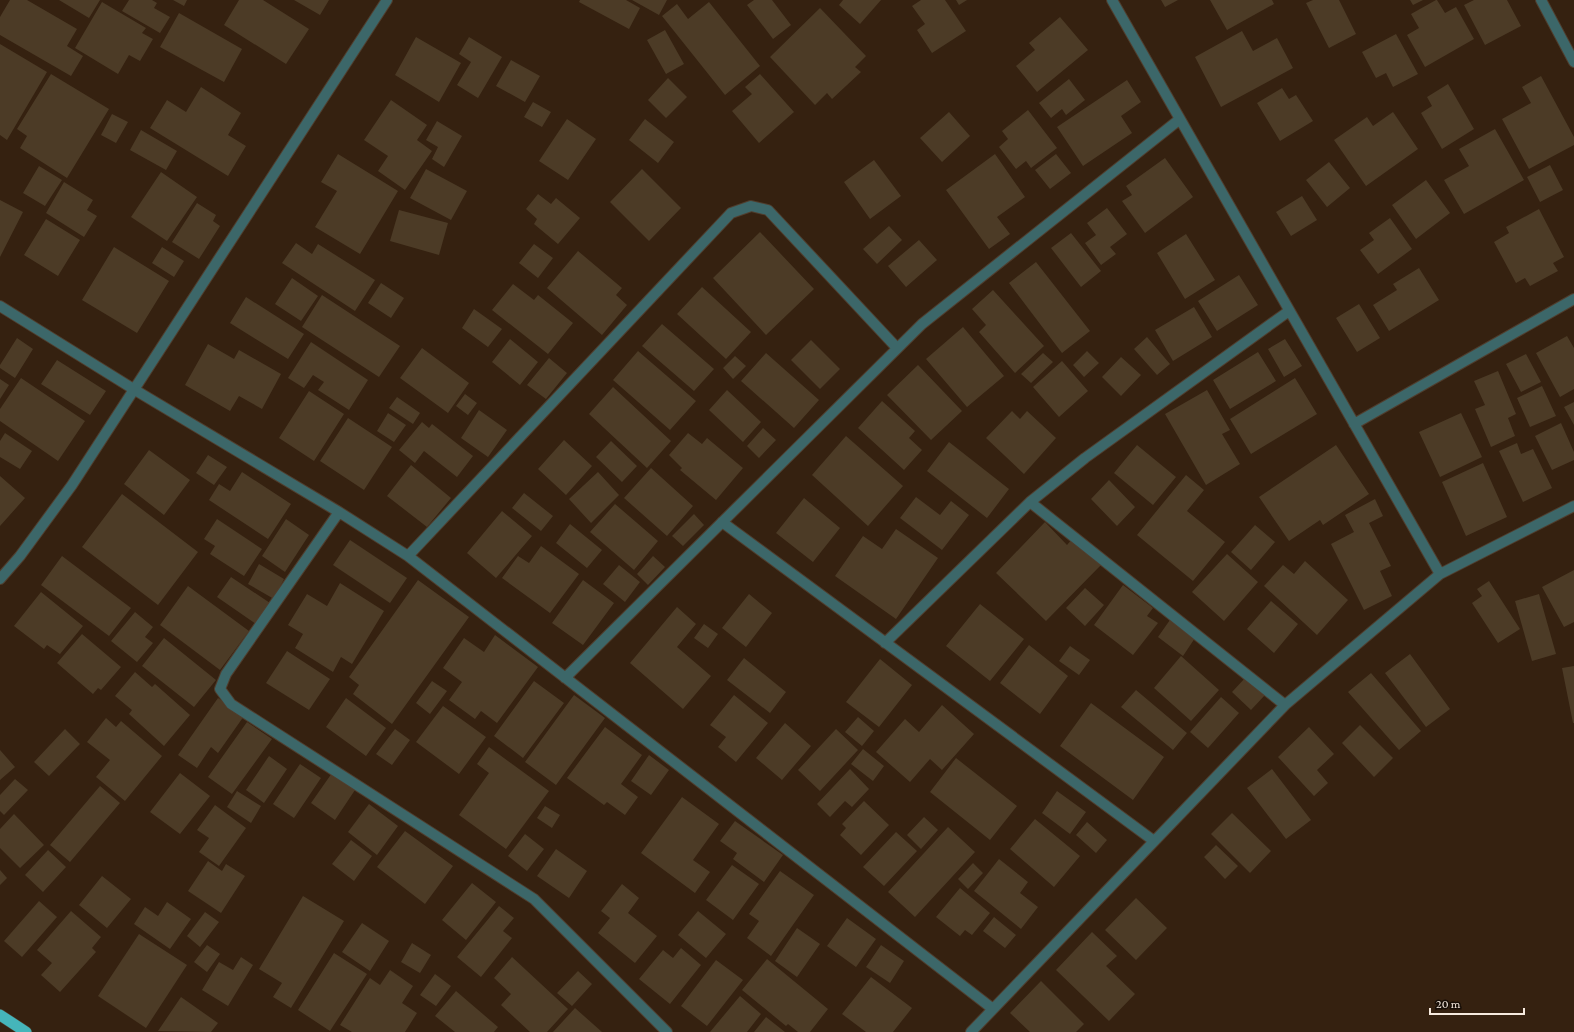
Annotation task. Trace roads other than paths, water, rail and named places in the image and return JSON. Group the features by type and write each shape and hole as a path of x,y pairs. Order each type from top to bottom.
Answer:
{"highway":[{"path":"0,1015 26,1032"}],"street":[{"path":"0,578 20,556 72,485 135,390 386,0"},
{"path":"1112,0 1440,574"},
{"path":"1541,0 1574,62"},
{"path":"565,678 922,324 1180,119"},
{"path":"408,556 731,213 751,206 768,210 897,348"},
{"path":"1354,424 1574,299"},
{"path":"0,306 135,390 339,512 408,556 993,1009"},
{"path":"885,643 1030,502 1092,453 1289,311"},
{"path":"1030,502 1285,705"},
{"path":"971,1032 1285,705 1440,574 1574,506"},
{"path":"339,512 226,674 220,689 231,704 534,899 667,1032"},
{"path":"722,522 1154,841"}]}
